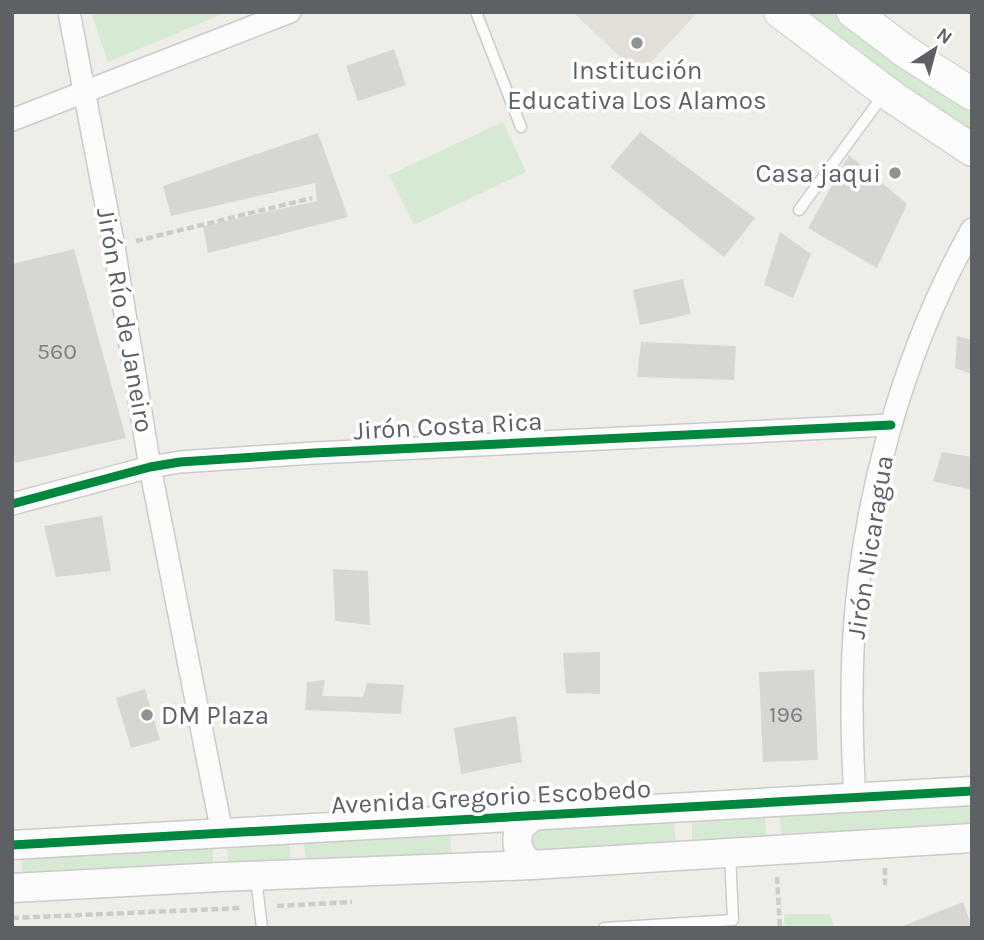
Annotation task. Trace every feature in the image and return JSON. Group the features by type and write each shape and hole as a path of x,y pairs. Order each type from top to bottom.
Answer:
{"main road":[{"path":"780,12 885,92 972,150"},
{"path":"853,12 906,52 972,94"}],"street":[{"name":"Jirón Río de Janeiro","path":"69,12 114,247 150,467 222,834"},
{"path":"12,120 290,12"},
{"name":"Jirón Nicaragua","path":"855,799 851,723 854,635 860,573 873,498 891,425 921,337 959,251 972,229"},
{"name":"Jirón Costa Rica","path":"12,504 150,467 180,462 891,425"},
{"name":"Avenida Gregorio Escobedo","path":"12,845 972,791"},
{"path":"532,865 519,853 517,835 520,827 533,816"},
{"path":"487,819 498,828 503,841 501,855 492,865"},
{"path":"12,888 255,875 532,865 972,838"}],"lane":[{"path":"476,12 521,127"},
{"path":"799,210 885,92"},
{"path":"604,928 733,920 730,853"},
{"path":"255,875 262,928"}],"path":[{"path":"114,247 312,198"},
{"path":"764,878 777,877 780,928"},
{"path":"12,918 250,907"}],"shaded area":[{"name":"Institución Educativa Los Alamos","path":"573,12 698,12 639,75"}],"green space":[{"path":"91,12 227,12 108,62"},
{"path":"804,12 857,12 972,91 972,131 872,64"},
{"path":"503,122 526,172 414,225 389,175"},
{"path":"972,805 972,823 781,834 779,811"},
{"path":"765,816 766,836 692,841 692,823"},
{"path":"673,821 676,843 517,852 514,832"},
{"path":"450,832 452,859 306,866 304,841"},
{"path":"289,841 291,865 229,870 227,846"},
{"path":"213,845 213,865 23,875 20,852"},
{"path":"784,914 830,914 834,928 785,928"}],"building":[{"path":"394,49 406,85 358,101 346,66"},
{"path":"640,132 755,218 724,257 610,167"},
{"path":"318,133 348,217 208,253 203,226 317,201 315,183 171,216 163,186"},
{"path":"849,155 907,204 877,268 808,228"},
{"path":"780,232 811,254 793,298 764,285"},
{"path":"74,249 126,438 15,463 12,453 12,264"},
{"path":"683,279 691,314 640,325 633,290"},
{"path":"957,336 972,340 972,374 955,368"},
{"path":"641,342 736,346 734,380 637,377"},
{"path":"942,452 972,457 972,490 933,481"},
{"path":"102,516 111,571 56,577 44,526"},
{"path":"333,569 368,571 370,625 335,621"},
{"path":"600,652 600,694 566,693 563,653"},
{"path":"814,670 818,760 763,762 759,672"},
{"path":"325,680 322,696 363,697 367,683 404,685 401,714 305,710 307,682"},
{"path":"145,689 160,740 131,748 116,698"},
{"path":"516,716 522,762 461,774 454,728"},
{"path":"963,902 972,928 898,928"}],"cycle path":[{"path":"12,504 150,467 180,462 891,425"},
{"path":"12,845 972,791"}],"place":[{"name":"Institución Educativa Los Alamos","path":"637,43"},
{"name":"Casa jaqui","path":"895,173"},
{"name":"DM Plaza","path":"147,715"}]}
